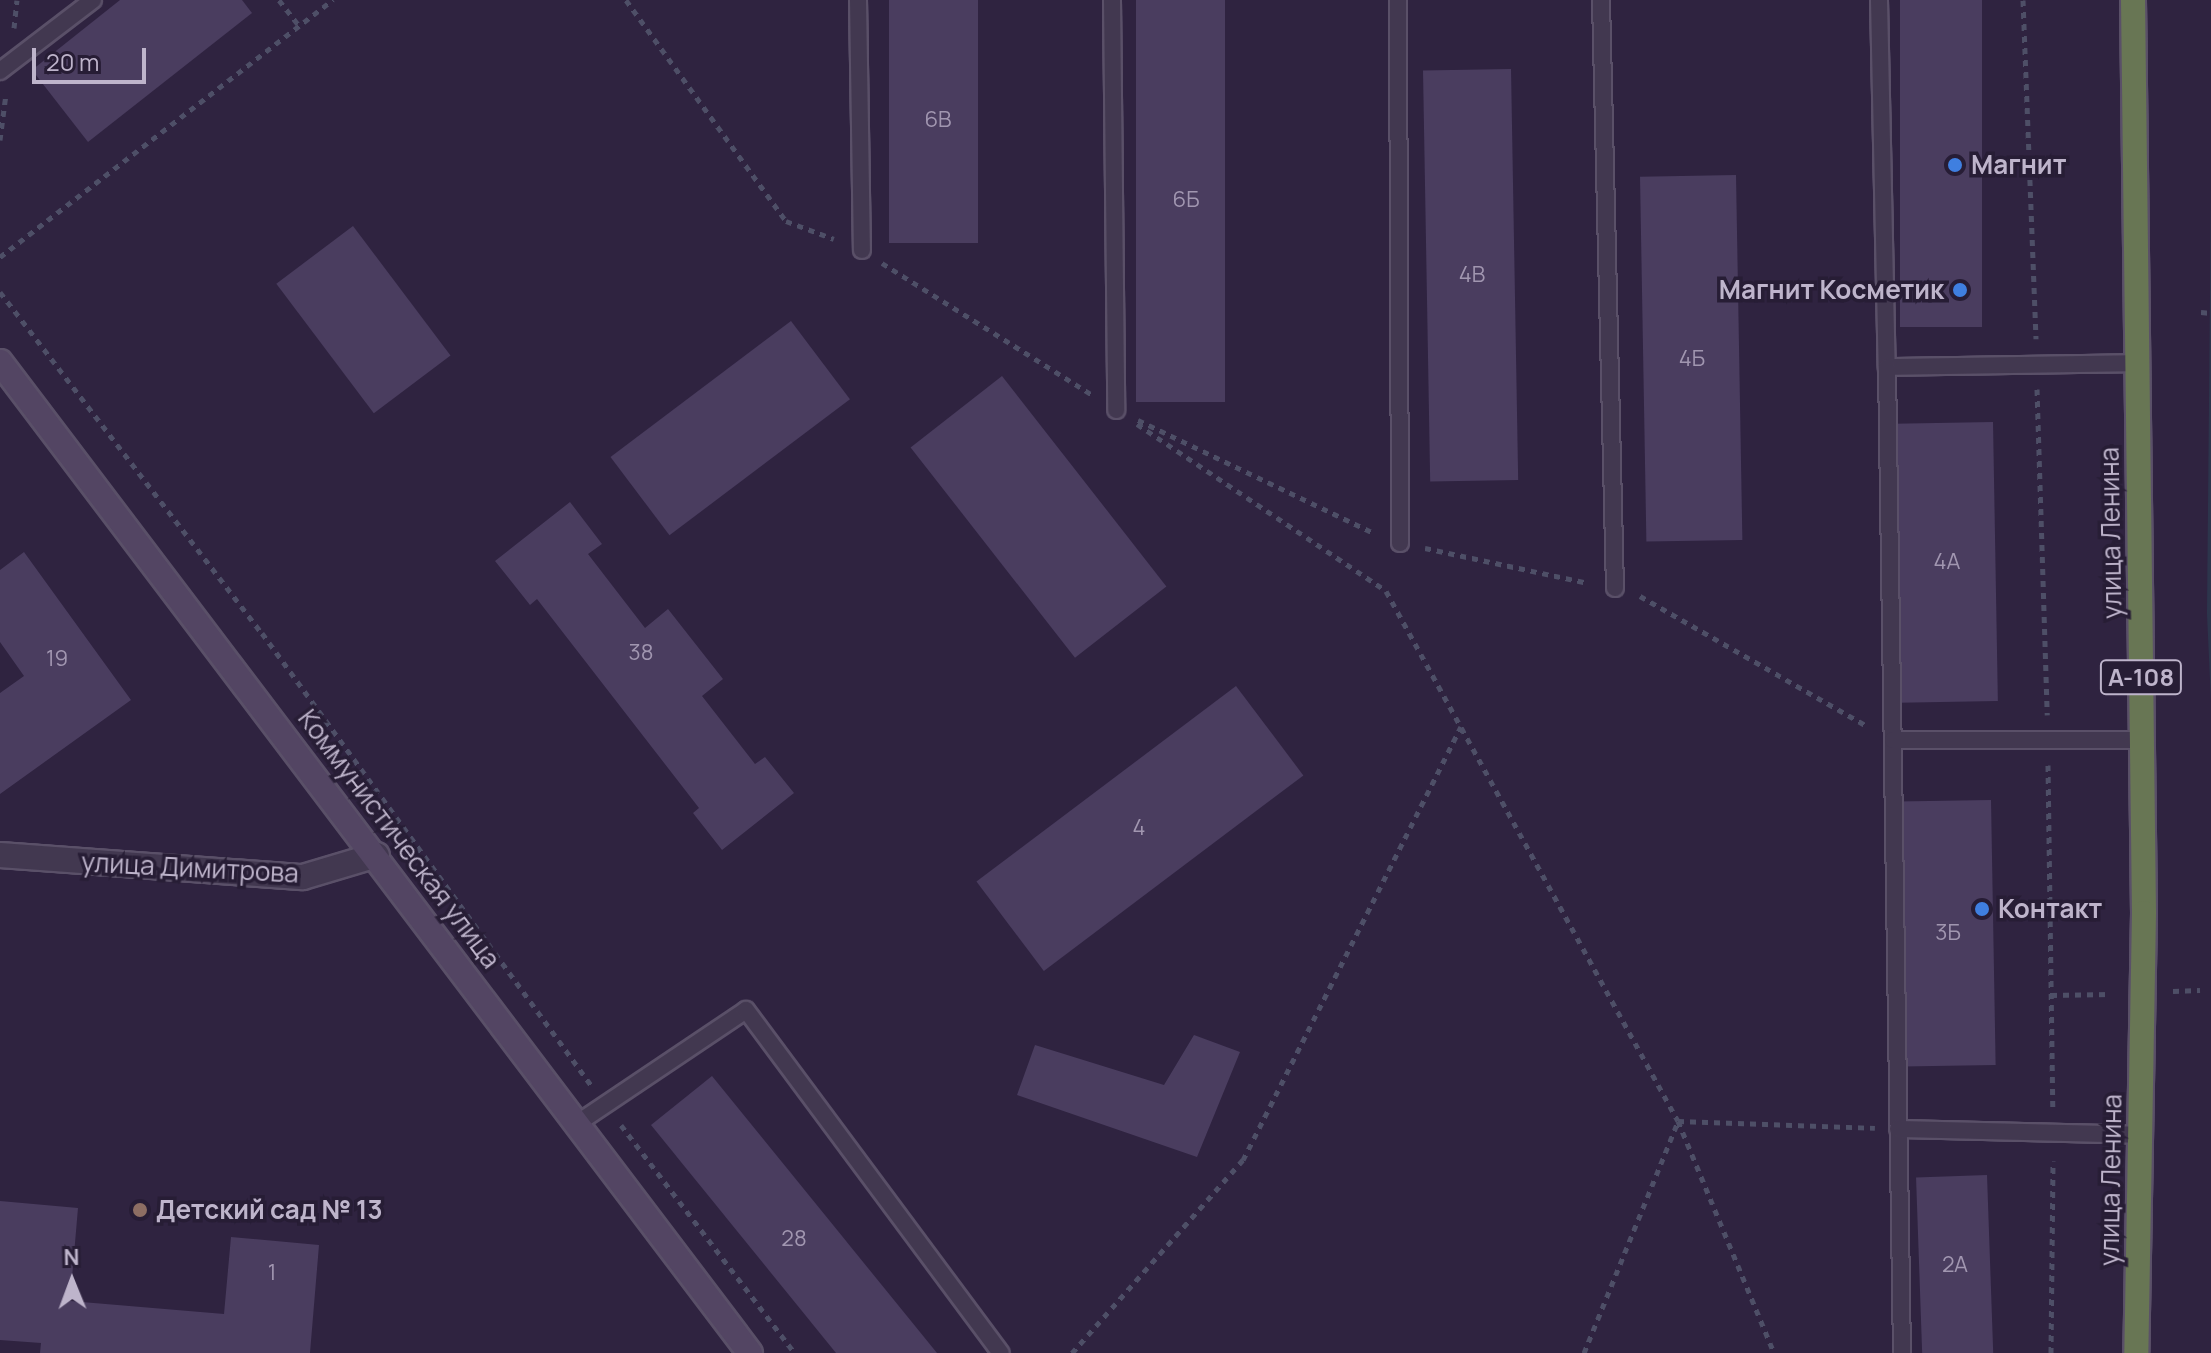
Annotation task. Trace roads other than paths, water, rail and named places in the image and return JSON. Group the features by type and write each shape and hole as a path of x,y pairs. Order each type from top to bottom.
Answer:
{"highway":[{"name":"улица Ленина","path":"2133,0 2142,740 2136,1353"}],"street":[{"name":"Коммунистическая улица","path":"0,362 377,855 750,1353"},
{"name":"улица Димитрова","path":"0,855 303,877 377,855"}],"lane":[{"path":"5,67 93,0"},
{"path":"858,0 862,250"},
{"path":"1112,0 1116,410"},
{"path":"1398,0 1400,543"},
{"path":"1601,0 1615,588"},
{"path":"1879,0 1902,1353"},
{"path":"1887,367 2137,363"},
{"path":"1893,740 2142,740"},
{"path":"578,1123 746,1010 1001,1353"},
{"path":"1898,1129 2140,1135"}],"place":[{"name":"Магнит","path":"1955,165"},
{"name":"Магнит Косметик","path":"1960,290"},
{"name":"Контакт","path":"1982,909"},
{"name":"Детский сад № 13","path":"140,1210"}]}
